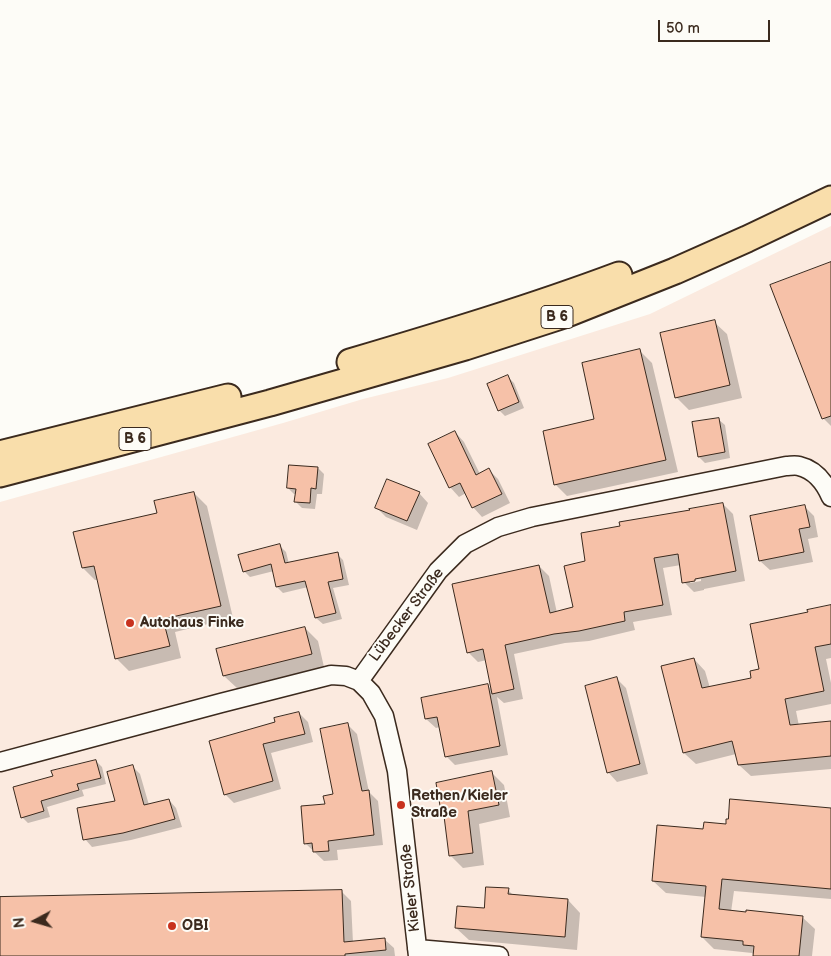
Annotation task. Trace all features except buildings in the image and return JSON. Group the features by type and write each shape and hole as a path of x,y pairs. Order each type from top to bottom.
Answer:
{"highway":[{"name":"B 6","path":"0,454 282,383 446,334 559,297 677,252 740,225 831,180"},
{"name":"B 6","path":"0,474 270,403 484,341 567,314 674,271 831,199"}],"street":[{"name":"Lübecker Straße","path":"359,681 438,571 465,544 498,527 532,517 786,466 799,466 814,473 825,484 831,498"},
{"path":"0,762 331,675 346,676 359,681"},
{"name":"Kieler Straße","path":"359,681 371,693 384,716 397,771 418,953"},
{"path":"418,953 499,956"}],"shaded area":[{"path":"831,226 831,956 0,956 0,502 363,399 448,378 650,314"}],"place":[{"name":"Autohaus Finke","path":"130,623"},
{"name":"Rethen/Kieler Straße","path":"401,805"},
{"name":"OBI","path":"172,926"}]}
